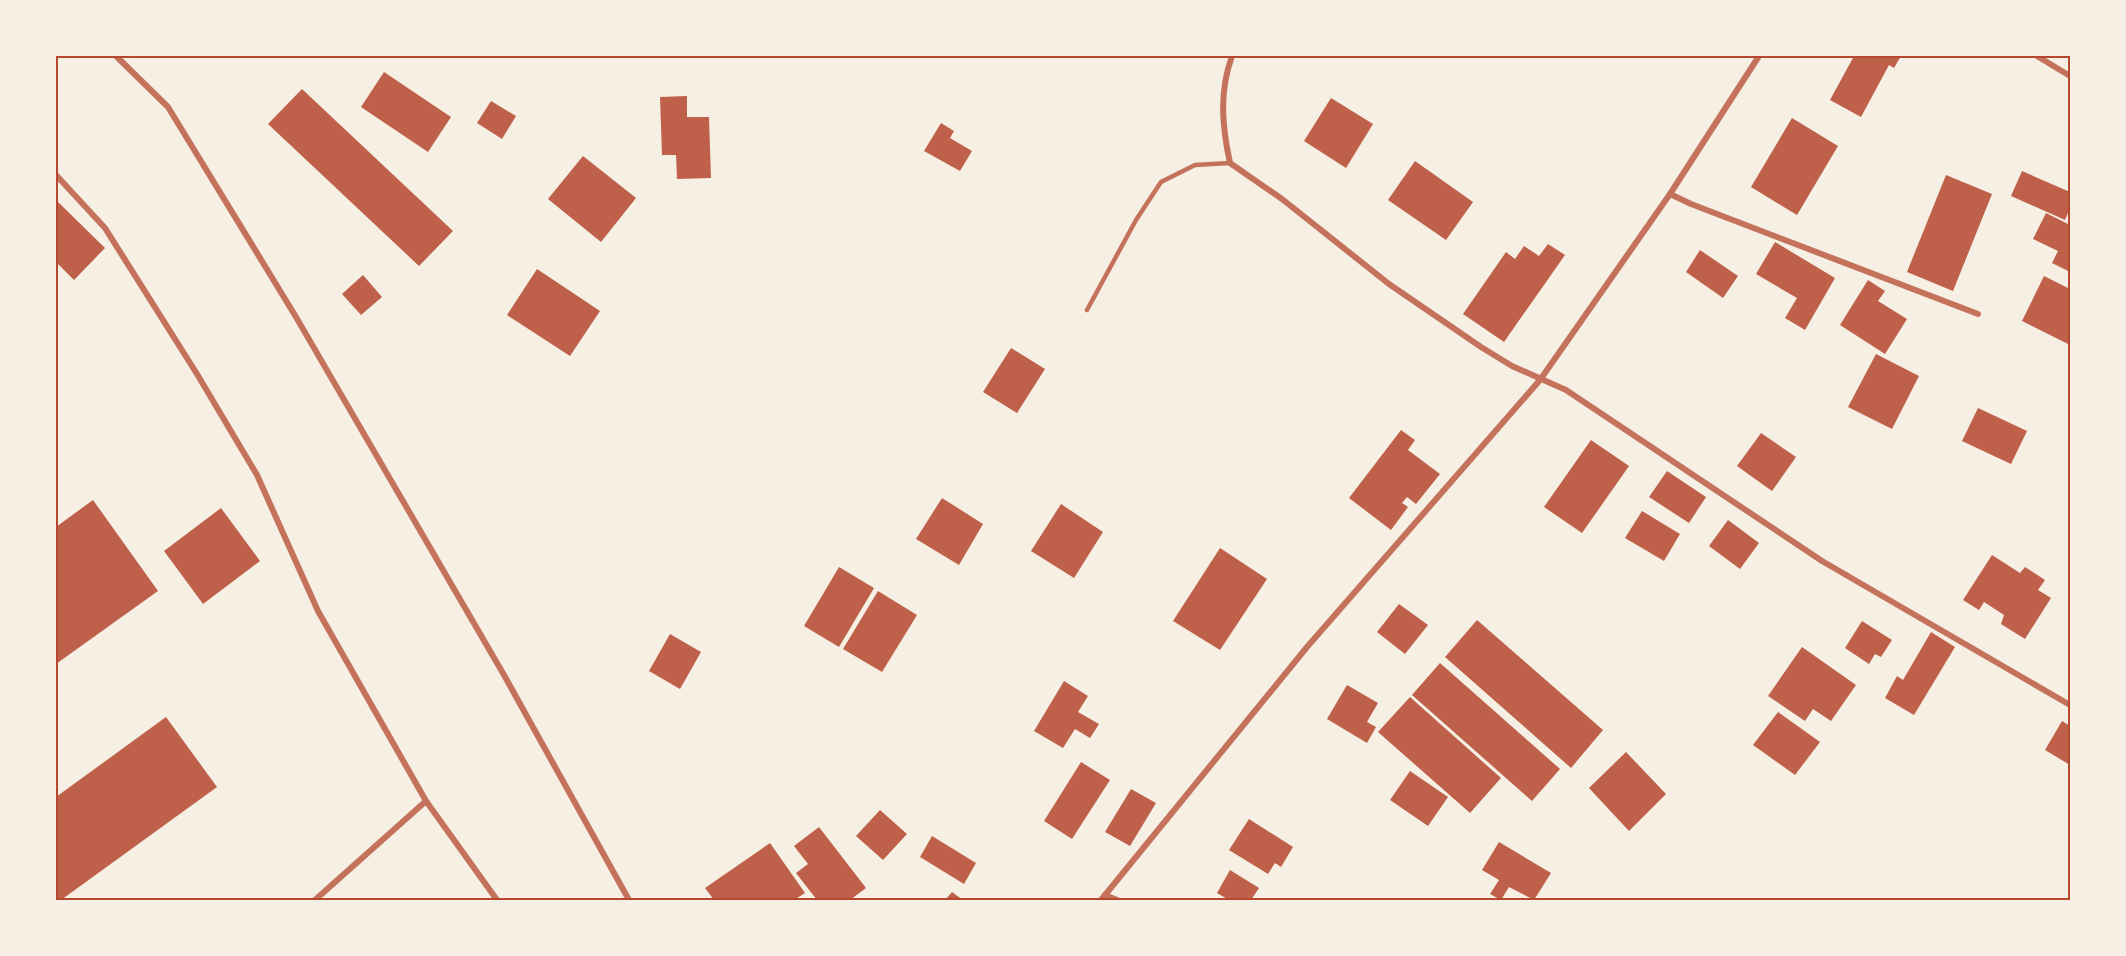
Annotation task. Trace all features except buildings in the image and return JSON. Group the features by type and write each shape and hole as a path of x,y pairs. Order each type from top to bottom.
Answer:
{"street":[{"path":"116,56 168,107 296,316 504,675 629,900"},
{"path":"1232,56 1224,78 1222,127 1230,163 1282,199 1389,285 1481,347 1540,380 1566,390 1822,561 2070,705"},
{"path":"1103,898 1307,647 1540,380 1670,194 1759,56"},
{"path":"2037,56 2070,76"},
{"path":"56,175 105,228 198,374 257,475 318,611 426,801 496,900"},
{"path":"1670,194 1978,314"},
{"path":"315,900 426,801"},
{"path":"1103,898 1117,900"}],"lane":[{"path":"1087,309 1136,220 1161,183 1195,165 1230,163"}]}
